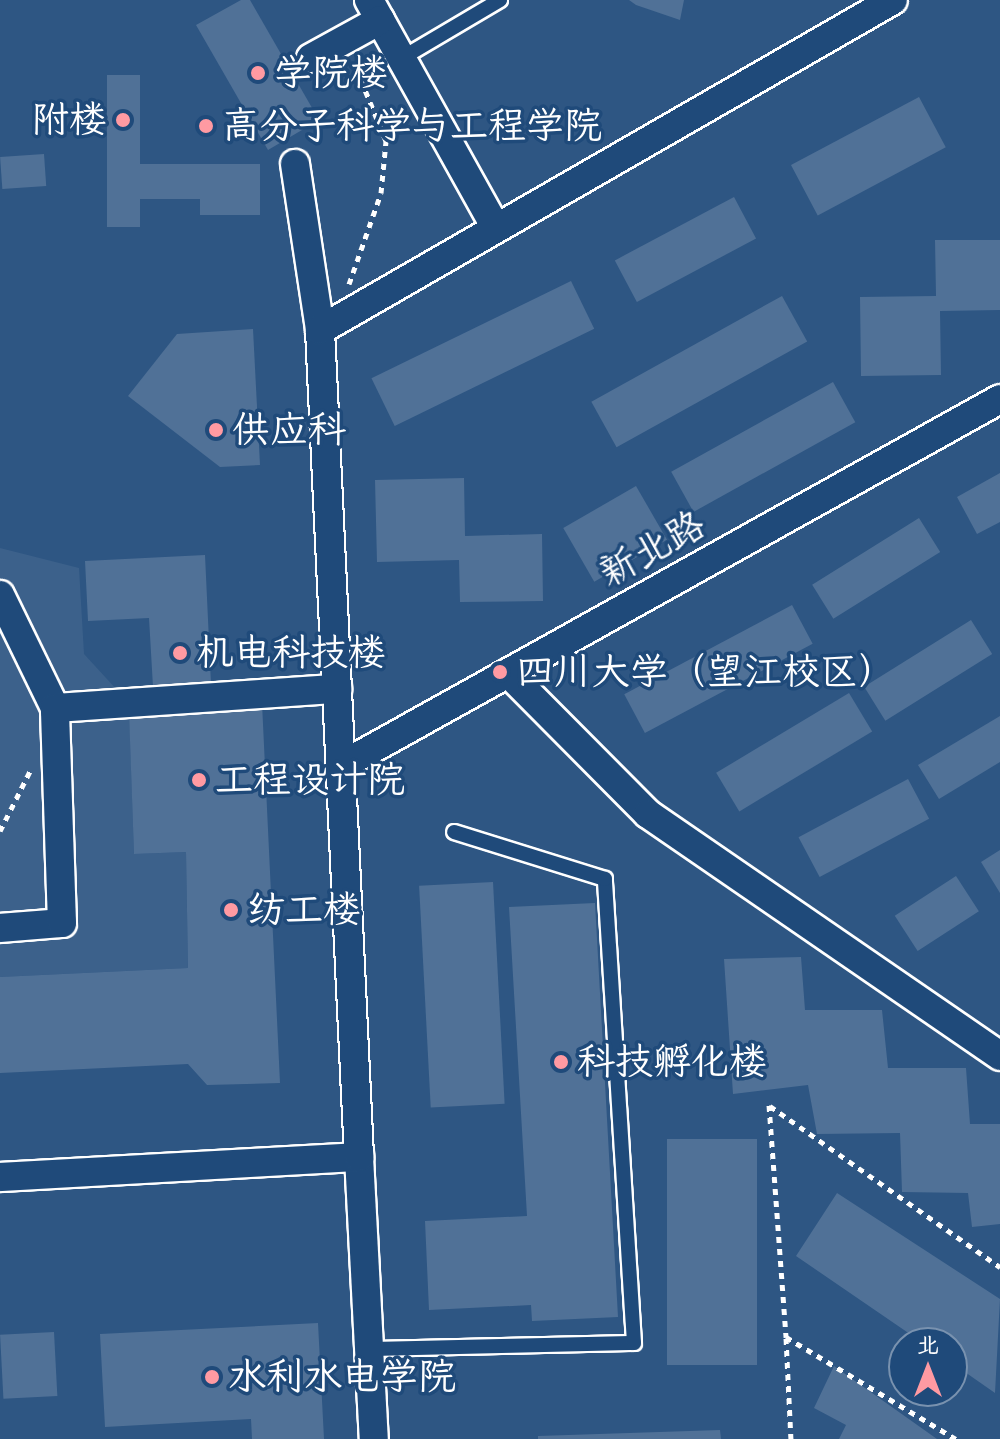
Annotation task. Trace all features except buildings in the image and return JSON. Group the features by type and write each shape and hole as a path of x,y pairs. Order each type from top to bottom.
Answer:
{"street":[{"path":"329,325 893,0"},
{"path":"311,58 342,41 374,10 496,228"},
{"path":"295,164 329,325 337,689 374,1439"},
{"name":"新北路","path":"341,766 1000,399"},
{"path":"0,595 55,708 62,923 0,928"},
{"path":"508,673 648,814 1000,1056"},
{"path":"55,708 337,689"},
{"path":"0,1177 359,1157"}],"lane":[{"path":"402,58 484,4 500,0"},
{"path":"369,1349 634,1343 605,879 454,832"}],"path":[{"path":"329,325 381,193 386,141 375,102 342,41"},
{"path":"791,1439 769,1105 1000,1267"},
{"path":"786,1337 956,1439"}],"shaded area":[{"name":"四川大学（望江校区）","path":"0,0 1000,0 1000,1439 0,1439"},
{"path":"0,548 79,568 84,654 129,703 134,854 186,852 188,968 0,977"}],"place":[{"name":"学院楼","path":"258,73"},
{"name":"附楼","path":"123,120"},
{"name":"高分子科学与工程学院","path":"206,126"},
{"name":"供应科","path":"216,430"},
{"name":"机电科技楼","path":"180,653"},
{"name":"四川大学（望江校区）","path":"500,672"},
{"name":"工程设计院","path":"199,780"},
{"name":"纺工楼","path":"231,910"},
{"name":"科技孵化楼","path":"561,1062"},
{"name":"水利水电学院","path":"212,1377"}]}
